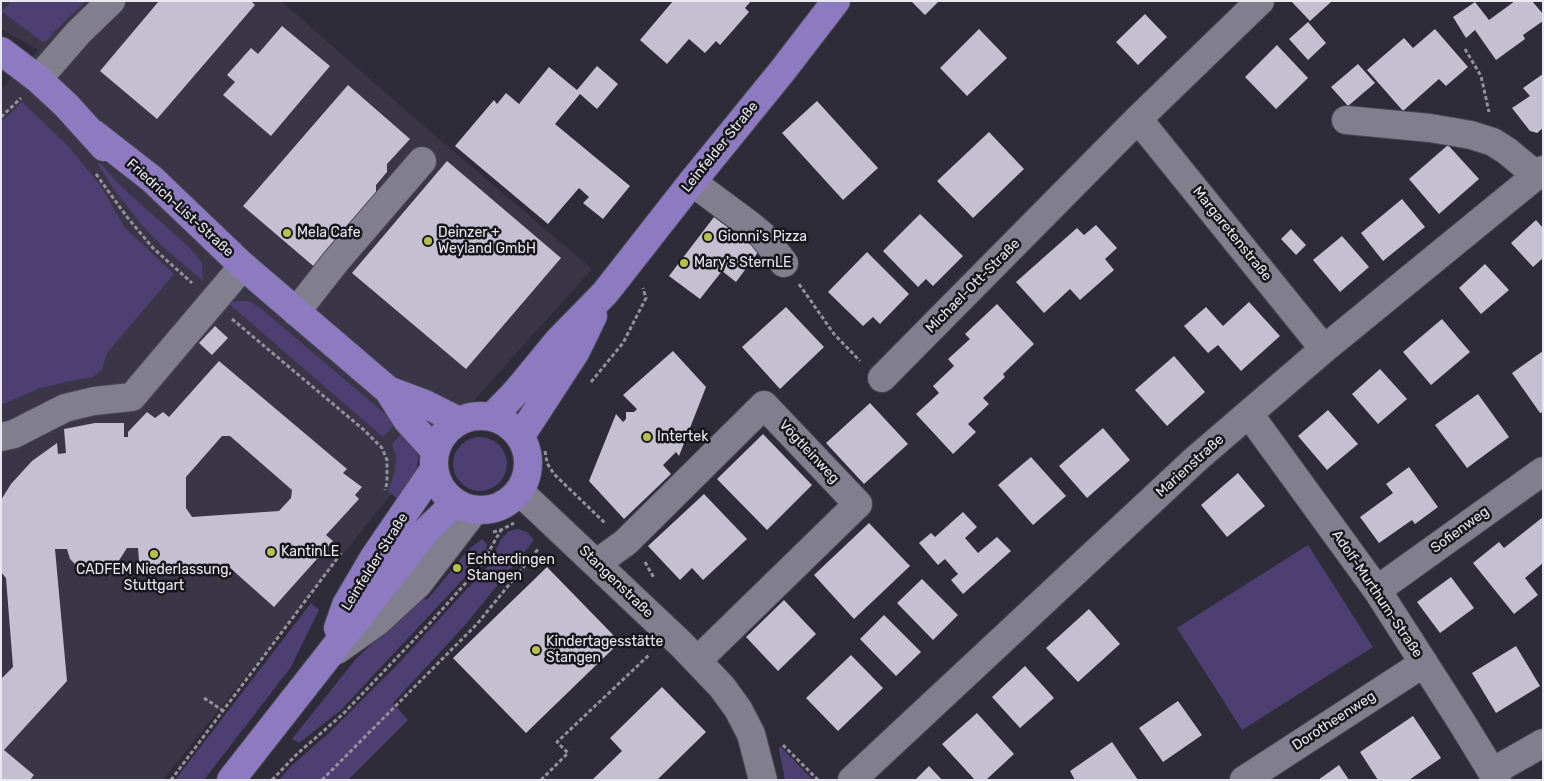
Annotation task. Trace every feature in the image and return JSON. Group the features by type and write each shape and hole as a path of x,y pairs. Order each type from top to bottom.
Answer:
{"main road":[{"name":"Leinfelder Straße","path":"492,417 604,293 784,70 836,1"},
{"name":"Friedrich-List-Straße","path":"1,51 38,79 66,105 133,180 185,225 243,266 388,390 434,461"},
{"name":"Leinfelder Straße","path":"520,436 576,351 604,293"},
{"name":"Friedrich-List-Straße","path":"388,390 423,403 459,421"},
{"path":"434,461 440,490 464,507 491,510 507,503 519,491 526,478 528,464 526,450 520,436 508,424 492,417 475,416 459,421"},
{"name":"Leinfelder Straße","path":"231,780 327,657 346,605 434,461 444,433 459,421"}],"street":[{"path":"38,79 78,33 111,1"},
{"name":"Michael-Ott-Straße","path":"882,378 1138,119 1260,1"},
{"name":"Margaretenstraße","path":"1138,119 1324,349"},
{"path":"1346,120 1430,128 1471,135 1493,142 1540,172"},
{"path":"296,312 336,261 422,161"},
{"name":"Marienstraße","path":"852,780 1196,459 1324,349 1540,172"},
{"path":"692,182 756,230 772,246 784,263"},
{"path":"1,437 14,434 65,408 94,401 132,397 243,266"},
{"name":"Vögtleinweg","path":"597,564 626,542 764,405 858,504 698,660"},
{"name":"Adolf-Murthum-Straße","path":"1249,414 1377,590 1494,776"},
{"name":"Sofienweg","path":"1377,590 1543,471"},
{"name":"Stangenstraße","path":"519,491 698,660 722,687 738,709 751,734 763,780"},
{"path":"327,657 378,621 418,584 464,507"},
{"name":"Dorotheenweg","path":"1244,780 1424,663"},
{"path":"1494,776 1543,743"}],"path":[{"path":"1465,49 1480,76 1490,118 1493,142"},
{"path":"91,167 127,217 153,248 212,302 357,424 382,448 387,460 387,483 382,498"},
{"path":"588,386 623,343 646,298 633,255"},
{"path":"784,263 834,334 849,350 882,378"},
{"path":"546,446 547,463 554,474 645,561 656,582"},
{"path":"272,780 296,754 343,714 430,623 480,566 501,530"},
{"path":"322,780 477,624 539,547"},
{"path":"171,780 345,549"},
{"path":"541,780 568,753 557,742 653,651"},
{"path":"204,698 222,710"},
{"path":"751,734 769,737 782,743 818,780"}],"shaded area":[{"path":"1,1 281,1 412,116 592,269 403,479 163,780 1,780 1,89 39,50 1,29"},
{"path":"12,1 86,1 48,40 43,42 1,11"},
{"path":"22,102 69,147 100,185 125,228 174,274 107,353 102,370 93,377 40,388 1,405 1,122"},
{"path":"100,163 124,189 192,250 202,263 203,281 161,245 141,224 113,188 98,164"},
{"path":"248,301 258,306 396,423 383,437 228,303"},
{"path":"404,430 415,442 418,454 417,470 401,502 388,491 395,471 396,455 392,445"},
{"path":"480,437 490,439 499,445 505,454 507,464 505,474 499,483 490,489 480,491 470,489 461,483 455,474 453,464 455,454 461,445 470,439"},
{"path":"518,529 527,532 534,540 466,624 393,703 408,720 348,780 279,780 290,767 331,731 398,664 488,566 501,539 509,531"},
{"path":"482,539 487,544 486,551 468,574 341,710 299,743 292,739 355,660 421,596 427,600 469,549"},
{"path":"1308,545 1373,647 1242,730 1177,628"},
{"path":"311,603 319,610 291,667 204,780 175,780"},
{"path":"780,746 813,780 785,780 779,750"}],"building":[{"path":"159,1 251,1 255,5 157,119 100,71"},
{"path":"673,1 751,1 745,8 749,12 720,45 716,41 705,53 689,39 667,64 640,40"},
{"path":"911,1 939,1 925,15"},
{"path":"1291,1 1332,1 1310,21"},
{"path":"1515,1 1532,1 1543,14 1543,21 1523,35 1525,39 1496,60 1475,30 1466,38 1453,17 1475,2 1489,20"},
{"path":"1145,14 1167,37 1138,65 1116,42"},
{"path":"1308,22 1326,43 1308,60 1289,39"},
{"path":"282,26 330,66 271,136 223,95 235,82 227,75 251,48 258,54"},
{"path":"979,29 1007,58 967,96 940,68"},
{"path":"1435,29 1468,67 1446,86 1439,79 1403,111 1367,70 1404,38 1413,48"},
{"path":"1277,45 1308,78 1276,109 1245,77"},
{"path":"1358,64 1375,83 1348,106 1331,87"},
{"path":"597,66 618,84 597,109 580,94 555,124 630,186 603,219 583,203 589,197 579,188 548,224 455,146 494,100 497,104 506,93 519,104 549,67 577,90"},
{"path":"1543,74 1543,128 1537,133 1530,131 1512,108 1530,96 1523,88"},
{"path":"348,85 410,139 387,164 387,172 376,185 376,210 318,270 243,206"},
{"path":"817,101 878,168 843,200 782,133"},
{"path":"989,132 1024,169 973,218 937,181"},
{"path":"1448,145 1479,179 1439,214 1409,179"},
{"path":"447,161 561,258 466,369 352,273"},
{"path":"1402,199 1425,227 1383,261 1361,233"},
{"path":"920,214 963,256 933,286 926,279 918,287 883,251"},
{"path":"714,217 759,251 736,282 722,271 700,299 669,276"},
{"path":"1536,220 1543,228 1543,258 1533,267 1511,243"},
{"path":"1096,225 1117,248 1105,259 1114,270 1080,300 1070,289 1044,313 1016,282 1077,228 1084,235"},
{"path":"1291,229 1306,245 1296,255 1281,239"},
{"path":"1342,236 1369,267 1340,292 1313,260"},
{"path":"867,252 909,294 880,324 873,317 863,326 828,292"},
{"path":"1485,264 1509,290 1481,314 1459,288"},
{"path":"1249,302 1280,336 1241,371 1218,345 1208,353 1184,326 1206,307 1223,326"},
{"path":"997,304 1034,344 1003,374 1005,377 983,398 989,404 968,424 976,432 953,454 916,414 939,393 933,386 954,366 948,359 970,339 965,334"},
{"path":"786,307 824,347 780,389 742,347"},
{"path":"1442,319 1470,352 1431,385 1403,352"},
{"path":"215,326 228,338 212,355 199,343"},
{"name":"Intertek","path":"673,351 706,387 679,456 676,452 663,465 671,474 624,519 589,481 616,414 623,422 626,419 626,412 634,412 637,409 623,395"},
{"path":"1543,351 1543,412 1540,413 1512,373"},
{"path":"1174,356 1205,392 1167,426 1135,390"},
{"path":"219,361 347,469 343,473 362,487 355,495 359,499 326,535 333,541 274,607 228,566 140,572 138,548 127,548 118,562 110,568 92,571 75,564 70,559 67,549 55,549 67,681 4,750 34,775 30,780 1,780 1,679 13,667 6,578 1,572 1,500 11,484 32,461 57,443 58,454 66,453 64,429 95,423 124,423 124,437 128,437 128,432 147,412 155,418 163,412 169,417","holes":["222,436 230,436 292,490 291,498 279,511 192,517 186,508 186,477"]},
{"path":"1380,369 1407,399 1378,424 1352,394"},
{"path":"1478,394 1509,437 1467,468 1435,425"},
{"path":"870,403 908,444 864,484 826,443"},
{"path":"1328,410 1358,444 1327,470 1298,436"},
{"path":"1103,428 1130,460 1087,498 1059,466"},
{"path":"763,434 812,485 767,530 717,479"},
{"path":"1031,457 1066,496 1033,525 998,485"},
{"path":"1409,467 1438,507 1415,524 1412,520 1379,543 1360,517 1393,493 1386,484"},
{"path":"1238,473 1265,506 1227,537 1201,505"},
{"path":"704,494 747,539 703,580 692,568 680,580 648,546"},
{"path":"963,512 977,527 965,538 978,553 997,537 1011,551 963,594 951,580 958,574 945,559 938,565 919,543 931,533 935,537"},
{"path":"1543,517 1543,563 1525,578 1538,595 1514,614 1473,563 1499,542 1504,548"},
{"path":"869,523 910,566 854,619 814,575"},
{"name":"Kindertagesstätte Stangen","path":"547,567 620,642 526,733 453,658"},
{"path":"1451,577 1474,608 1440,633 1417,602"},
{"path":"922,579 958,615 933,640 897,603"},
{"path":"784,600 816,634 778,671 746,637"},
{"path":"1089,609 1120,644 1078,682 1046,648"},
{"path":"884,615 921,652 896,676 860,639"},
{"path":"1516,646 1540,686 1496,713 1472,673"},
{"path":"851,655 883,688 838,731 806,698"},
{"path":"1025,666 1054,698 1020,728 992,697"},
{"path":"662,687 706,732 657,780 592,780 622,751 610,738"},
{"path":"1178,701 1202,735 1163,762 1139,728"},
{"path":"977,713 1014,754 986,780 975,780 942,744"},
{"path":"1413,716 1441,758 1409,780 1378,780 1360,752"},
{"path":"1112,742 1138,780 1075,780 1070,771"},
{"path":"1339,765 1349,780 1318,780"},
{"path":"929,766 942,780 915,780"}],"place":[{"name":"Mela Cafe","path":"287,233"},
{"name":"Gionni's Pizza","path":"708,237"},
{"name":"Deinzer + Weyland GmbH","path":"428,241"},
{"name":"Mary's SternLE","path":"684,263"},
{"name":"Intertek","path":"647,437"},
{"name":"KantinLE","path":"271,552"},
{"name":"CADFEM Niederlassung, Stuttgart","path":"154,554"},
{"name":"Echterdingen Stangen","path":"457,568"},
{"name":"Kindertagesstätte Stangen","path":"536,650"}]}
